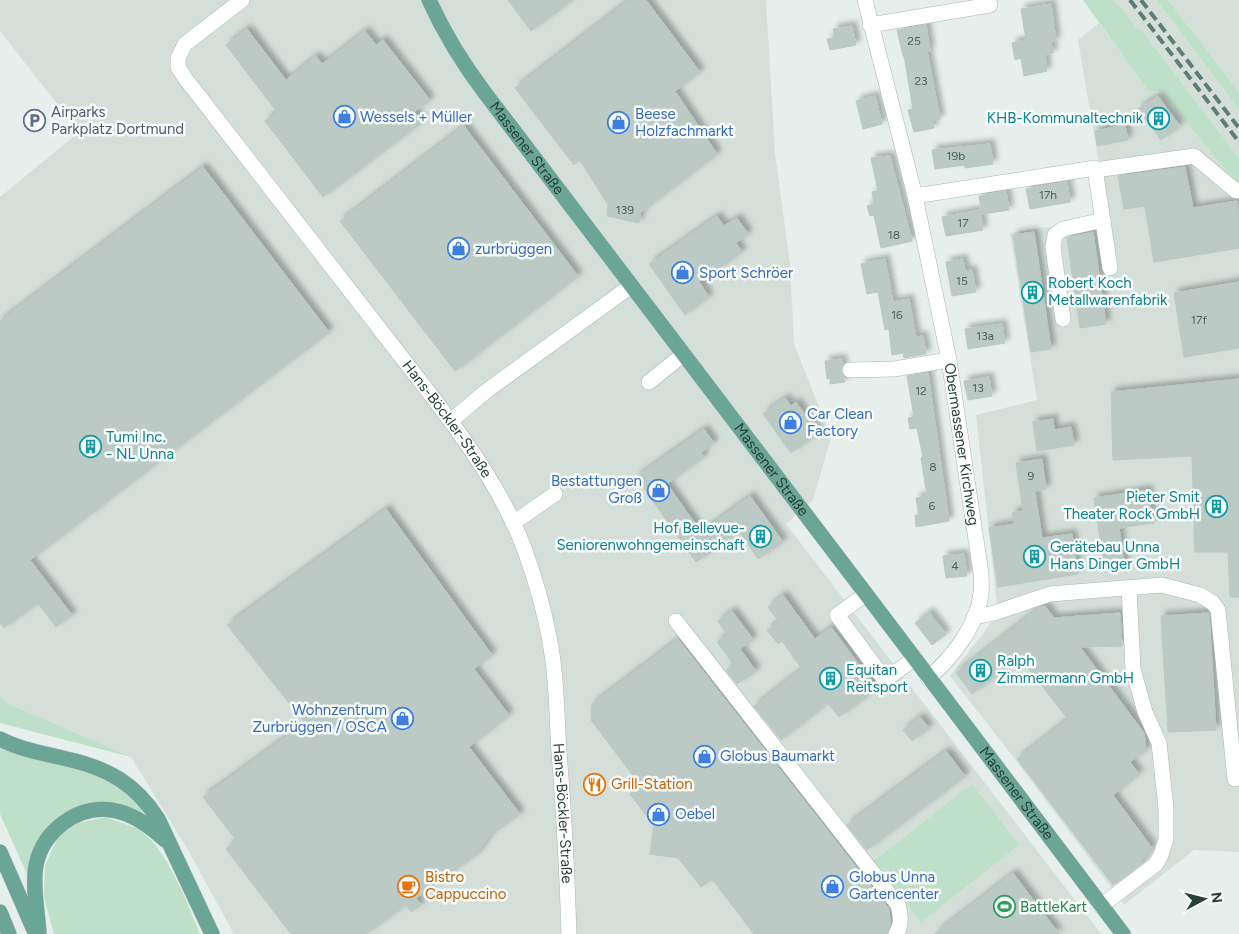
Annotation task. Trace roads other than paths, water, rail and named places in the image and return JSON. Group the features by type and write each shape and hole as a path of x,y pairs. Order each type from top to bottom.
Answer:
{"main road":[{"name":"Massener Straße","path":"430,0 440,24 471,75 1123,934"},
{"path":"0,738 25,750 95,766 117,777 146,802 158,819 172,846 212,934"},
{"path":"37,934 36,866 42,847 51,833 67,820 97,810 114,810 132,817 153,830 172,846"},
{"path":"0,852 37,934"},
{"path":"0,912 10,934"}],"street":[{"name":"Hans-Böckler-Straße","path":"242,0 185,44 178,58 178,67 473,451 492,482 523,546 538,594 554,664 566,838 569,934"},
{"name":"Obermassener Kirchweg","path":"865,0 915,196 949,360 982,573 981,594 974,616 959,646 942,667 928,678"},
{"path":"870,25 990,5"},
{"path":"915,196 1094,168 1095,170 1194,156 1236,191"},
{"path":"1095,170 1110,268"},
{"path":"1064,319 1053,247 1055,235 1063,229 1102,220"},
{"path":"451,421 486,392 631,286"},
{"path":"649,382 684,354"},
{"path":"850,370 894,369 949,360"},
{"path":"513,523 556,494"},
{"path":"974,616 994,613 1050,594 1162,585 1200,595 1213,602 1218,610 1235,779"},
{"path":"1102,906 1156,864 1166,839 1166,808 1159,743 1145,712 1133,669 1129,588"},
{"path":"866,594 837,615 853,637 886,680 915,658"},
{"path":"676,621 898,905 901,923 896,934"}],"railway":[{"path":"1130,0 1239,142"},
{"path":"1141,0 1239,128"}],"place":[{"name":"Wessels + Müller","path":"344,117"},
{"name":"KHB-Kommunaltechnik","path":"1159,118"},
{"name":"Airparks Parkplatz Dortmund","path":"35,121"},
{"name":"Beese Holzfachmarkt","path":"619,123"},
{"name":"zurbrüggen","path":"459,249"},
{"name":"Sport Schröer","path":"683,273"},
{"name":"Robert Koch Metallwarenfabrik","path":"1032,292"},
{"name":"Car Clean Factory","path":"791,423"},
{"name":"Tumi Inc. - NL Unna","path":"90,446"},
{"name":"Bestattungen Groß","path":"658,490"},
{"name":"Pieter Smit Theater Rock GmbH","path":"1216,506"},
{"name":"Hof Bellevue- Seniorenwohngemeinschaft","path":"761,537"},
{"name":"Gerätebau Unna Hans Dinger GmbH","path":"1034,556"},
{"name":"Ralph Zimmermann GmbH","path":"981,670"},
{"name":"Equitan Reitsport","path":"830,679"},
{"name":"Wohnzentrum Zurbrüggen / OSCA","path":"403,719"},
{"name":"Globus Baumarkt","path":"704,756"},
{"name":"Grill-Station","path":"595,784"},
{"name":"Oebel","path":"659,814"},
{"name":"Bistro Cappuccino","path":"409,886"},
{"name":"Globus Unna Gartencenter","path":"833,886"},
{"name":"BattleKart","path":"1004,907"}]}
